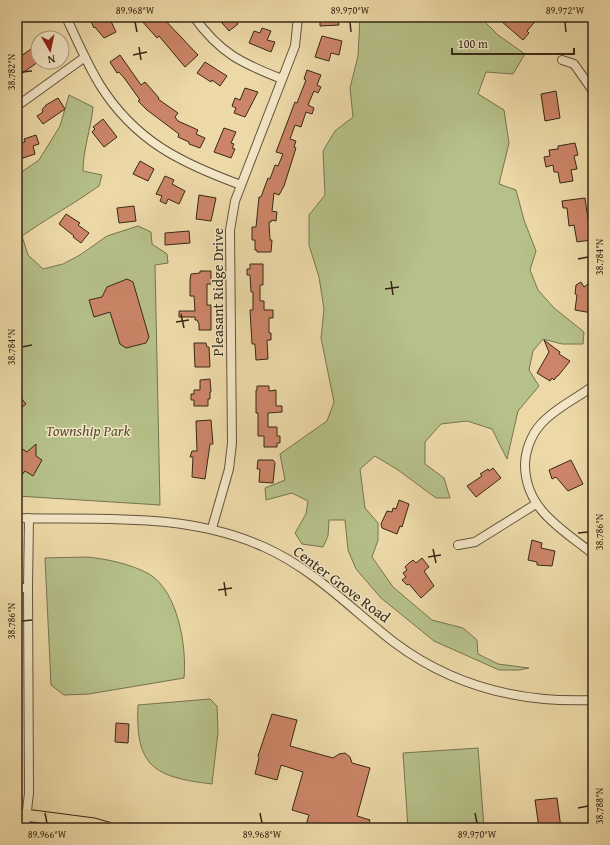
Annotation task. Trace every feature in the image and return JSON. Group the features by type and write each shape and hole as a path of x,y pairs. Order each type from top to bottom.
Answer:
{"main road":[{"path":"22,814 108,828"}],"street":[{"path":"66,17 85,57 112,102 144,136 156,145 190,164 241,185"},
{"path":"194,17 209,36 233,57 248,66 282,79"},
{"name":"Pleasant Ridge Drive","path":"212,528 229,469 232,443 230,230 232,214 241,185 295,46 298,17"},
{"path":"17,106 85,57"},
{"path":"562,60 574,64 593,91"},
{"path":"593,386 548,417 538,428 530,442 525,462 525,475 530,494 536,504 544,514 593,554"},
{"path":"458,545 475,542 536,504"},
{"name":"Center Grove Road","path":"17,518 168,521 212,528 246,540 288,559 306,570 396,644 416,657 456,678 503,694 554,700 593,700"},
{"path":"25,828 22,814 29,518"},
{"path":"17,588 28,588"}],"green space":[{"path":"360,17 480,17 498,35 525,54 513,74 486,72 478,94 504,110 509,143 499,184 516,190 524,220 536,251 530,270 538,290 554,308 584,332 583,344 562,344 543,339 533,351 529,370 539,386 518,411 507,459 492,429 467,421 441,424 425,442 425,464 444,478 450,498 436,498 398,470 375,456 360,469 365,508 378,523 378,540 372,557 393,587 432,620 463,628 477,640 478,654 498,664 529,668 519,670 499,670 434,641 381,598 356,569 348,550 345,520 329,520 328,536 323,547 302,544 295,533 306,514 308,501 292,493 266,500 265,488 285,480 280,454 327,421 334,402 321,338 324,309 319,277 309,245 309,215 325,195 323,151 335,131 353,117 350,88 358,56"},
{"name":"Township Park","path":"69,95 93,107 84,155 83,171 102,175 99,186 22,236 28,255 43,269 63,264 80,255 107,236 138,226 151,232 152,244 167,254 168,263 155,265 160,505 17,496 17,175 39,160 60,126"},
{"path":"87,557 135,567 149,574 159,582 174,606 182,636 185,665 184,678 89,694 64,695 51,685 45,558"},
{"path":"210,699 217,706 218,732 212,784 176,777 162,772 152,765 145,755 140,743 138,705"},
{"path":"478,748 484,828 408,828 403,753"}],"building":[{"path":"89,17 109,17 116,32 104,38 95,27 94,28"},
{"path":"144,17 162,17 198,55 185,67 159,36 157,38 141,20"},
{"path":"222,17 240,17 236,21 238,24 229,31 222,23 225,20"},
{"path":"320,17 338,17 339,25 320,26"},
{"path":"505,17 539,17 527,31 529,33 523,40 501,21"},
{"path":"262,28 271,31 267,40 275,42 271,52 249,43 254,31 260,33"},
{"path":"322,36 342,41 339,55 331,53 329,61 315,57"},
{"path":"30,50 30,68 17,77 17,59"},
{"path":"120,55 141,85 145,82 159,98 158,99 178,113 175,117 178,121 198,130 196,134 205,138 200,148 189,144 189,142 178,137 179,134 147,110 138,101 140,100 125,79 119,72 117,73 110,62"},
{"path":"205,62 227,76 220,86 212,80 211,82 197,73"},
{"path":"307,70 321,75 317,85 321,87 318,93 314,91 308,105 314,108 312,114 306,112 301,127 295,125 290,139 296,141 294,147 296,148 284,186 279,195 274,193 272,211 277,212 276,221 272,220 269,222 270,240 272,240 271,252 257,252 257,250 255,250 255,240 252,240 252,227 256,227 259,197 261,197 268,178 270,179 275,165 278,166 283,154 276,152 295,102 297,103 306,80 304,79"},
{"path":"245,88 258,92 245,117 234,113 236,108 232,106 235,98 240,100"},
{"path":"556,91 560,118 545,121 541,94"},
{"path":"58,98 65,109 43,124 37,116 43,112 42,110 46,105"},
{"path":"103,119 117,137 104,147 92,132 95,129 93,127"},
{"path":"224,128 236,132 231,143 234,144 232,148 235,149 231,158 214,152"},
{"path":"36,135 39,144 33,146 35,154 17,160 17,144 25,142 24,139"},
{"path":"575,143 578,155 574,156 577,169 571,170 573,181 560,183 558,172 554,172 553,165 546,167 544,157 550,156 549,150 558,149 558,146"},
{"path":"140,161 154,169 148,181 133,174"},
{"path":"165,176 174,180 172,184 185,191 179,204 168,199 166,204 160,201 162,196 156,194"},
{"path":"199,195 216,198 211,221 196,219"},
{"path":"585,198 591,240 577,242 574,225 569,226 567,208 563,208 562,201"},
{"path":"134,206 136,221 119,223 117,208"},
{"path":"66,214 80,223 78,225 89,233 81,243 59,224"},
{"path":"189,231 190,243 165,245 165,233"},
{"path":"250,264 263,264 263,285 260,285 260,301 264,301 264,310 273,310 273,318 269,318 269,333 271,333 271,340 267,340 268,359 256,360 255,344 252,344 250,310 253,310 253,292 251,292 250,275 247,275 247,269 250,269"},
{"path":"200,271 211,271 211,284 207,284 207,305 211,305 211,330 199,330 199,324 197,320 195,320 195,317 179,317 179,311 195,311 194,296 190,296 190,280 191,274 200,273"},
{"path":"127,279 133,282 149,337 146,343 126,348 120,344 110,312 94,317 89,300 102,297 107,287"},
{"path":"593,280 592,313 575,310 577,295 575,294 576,285 581,282 584,287"},
{"path":"544,340 560,352 559,354 570,361 554,380 552,378 550,381 537,373 549,352"},
{"path":"194,343 206,343 207,347 209,347 210,367 195,367"},
{"path":"210,379 211,392 210,399 208,399 208,406 194,406 194,400 191,400 191,394 194,394 194,390 200,390 200,380"},
{"path":"257,386 269,386 269,391 276,390 276,406 282,406 282,412 268,413 268,427 277,427 277,436 280,436 280,443 277,443 277,447 264,447 264,436 258,436 258,413 256,413"},
{"path":"17,393 26,404 17,411"},
{"path":"211,420 213,444 210,444 205,479 192,477 193,457 190,457 192,451 197,451 196,421"},
{"path":"36,444 36,456 42,460 33,476 25,471 17,481 19,468 17,467 17,454 21,448 27,452"},
{"path":"258,460 273,460 275,463 273,483 259,482 260,469 257,469"},
{"path":"571,460 583,484 568,491 556,477 552,479 549,470"},
{"path":"493,468 501,478 476,497 467,486 482,476 480,474"},
{"path":"399,500 409,504 402,527 400,526 397,534 382,528 381,524 387,511 392,512 393,508 396,509"},
{"path":"532,540 542,543 541,548 555,551 552,566 537,565 537,562 528,560"},
{"path":"422,558 429,567 424,571 434,586 421,598 409,584 407,585 402,580 406,577 403,573 407,570 405,567 413,560 416,563"},
{"path":"272,714 297,720 290,746 333,758 339,754 345,753 350,757 352,763 370,768 357,816 370,820 368,828 305,828 309,815 292,810 303,772 281,765 277,780 255,774 259,758 258,756"},
{"path":"116,723 129,724 128,743 115,742"},
{"path":"557,798 561,828 539,828 535,800"}]}
